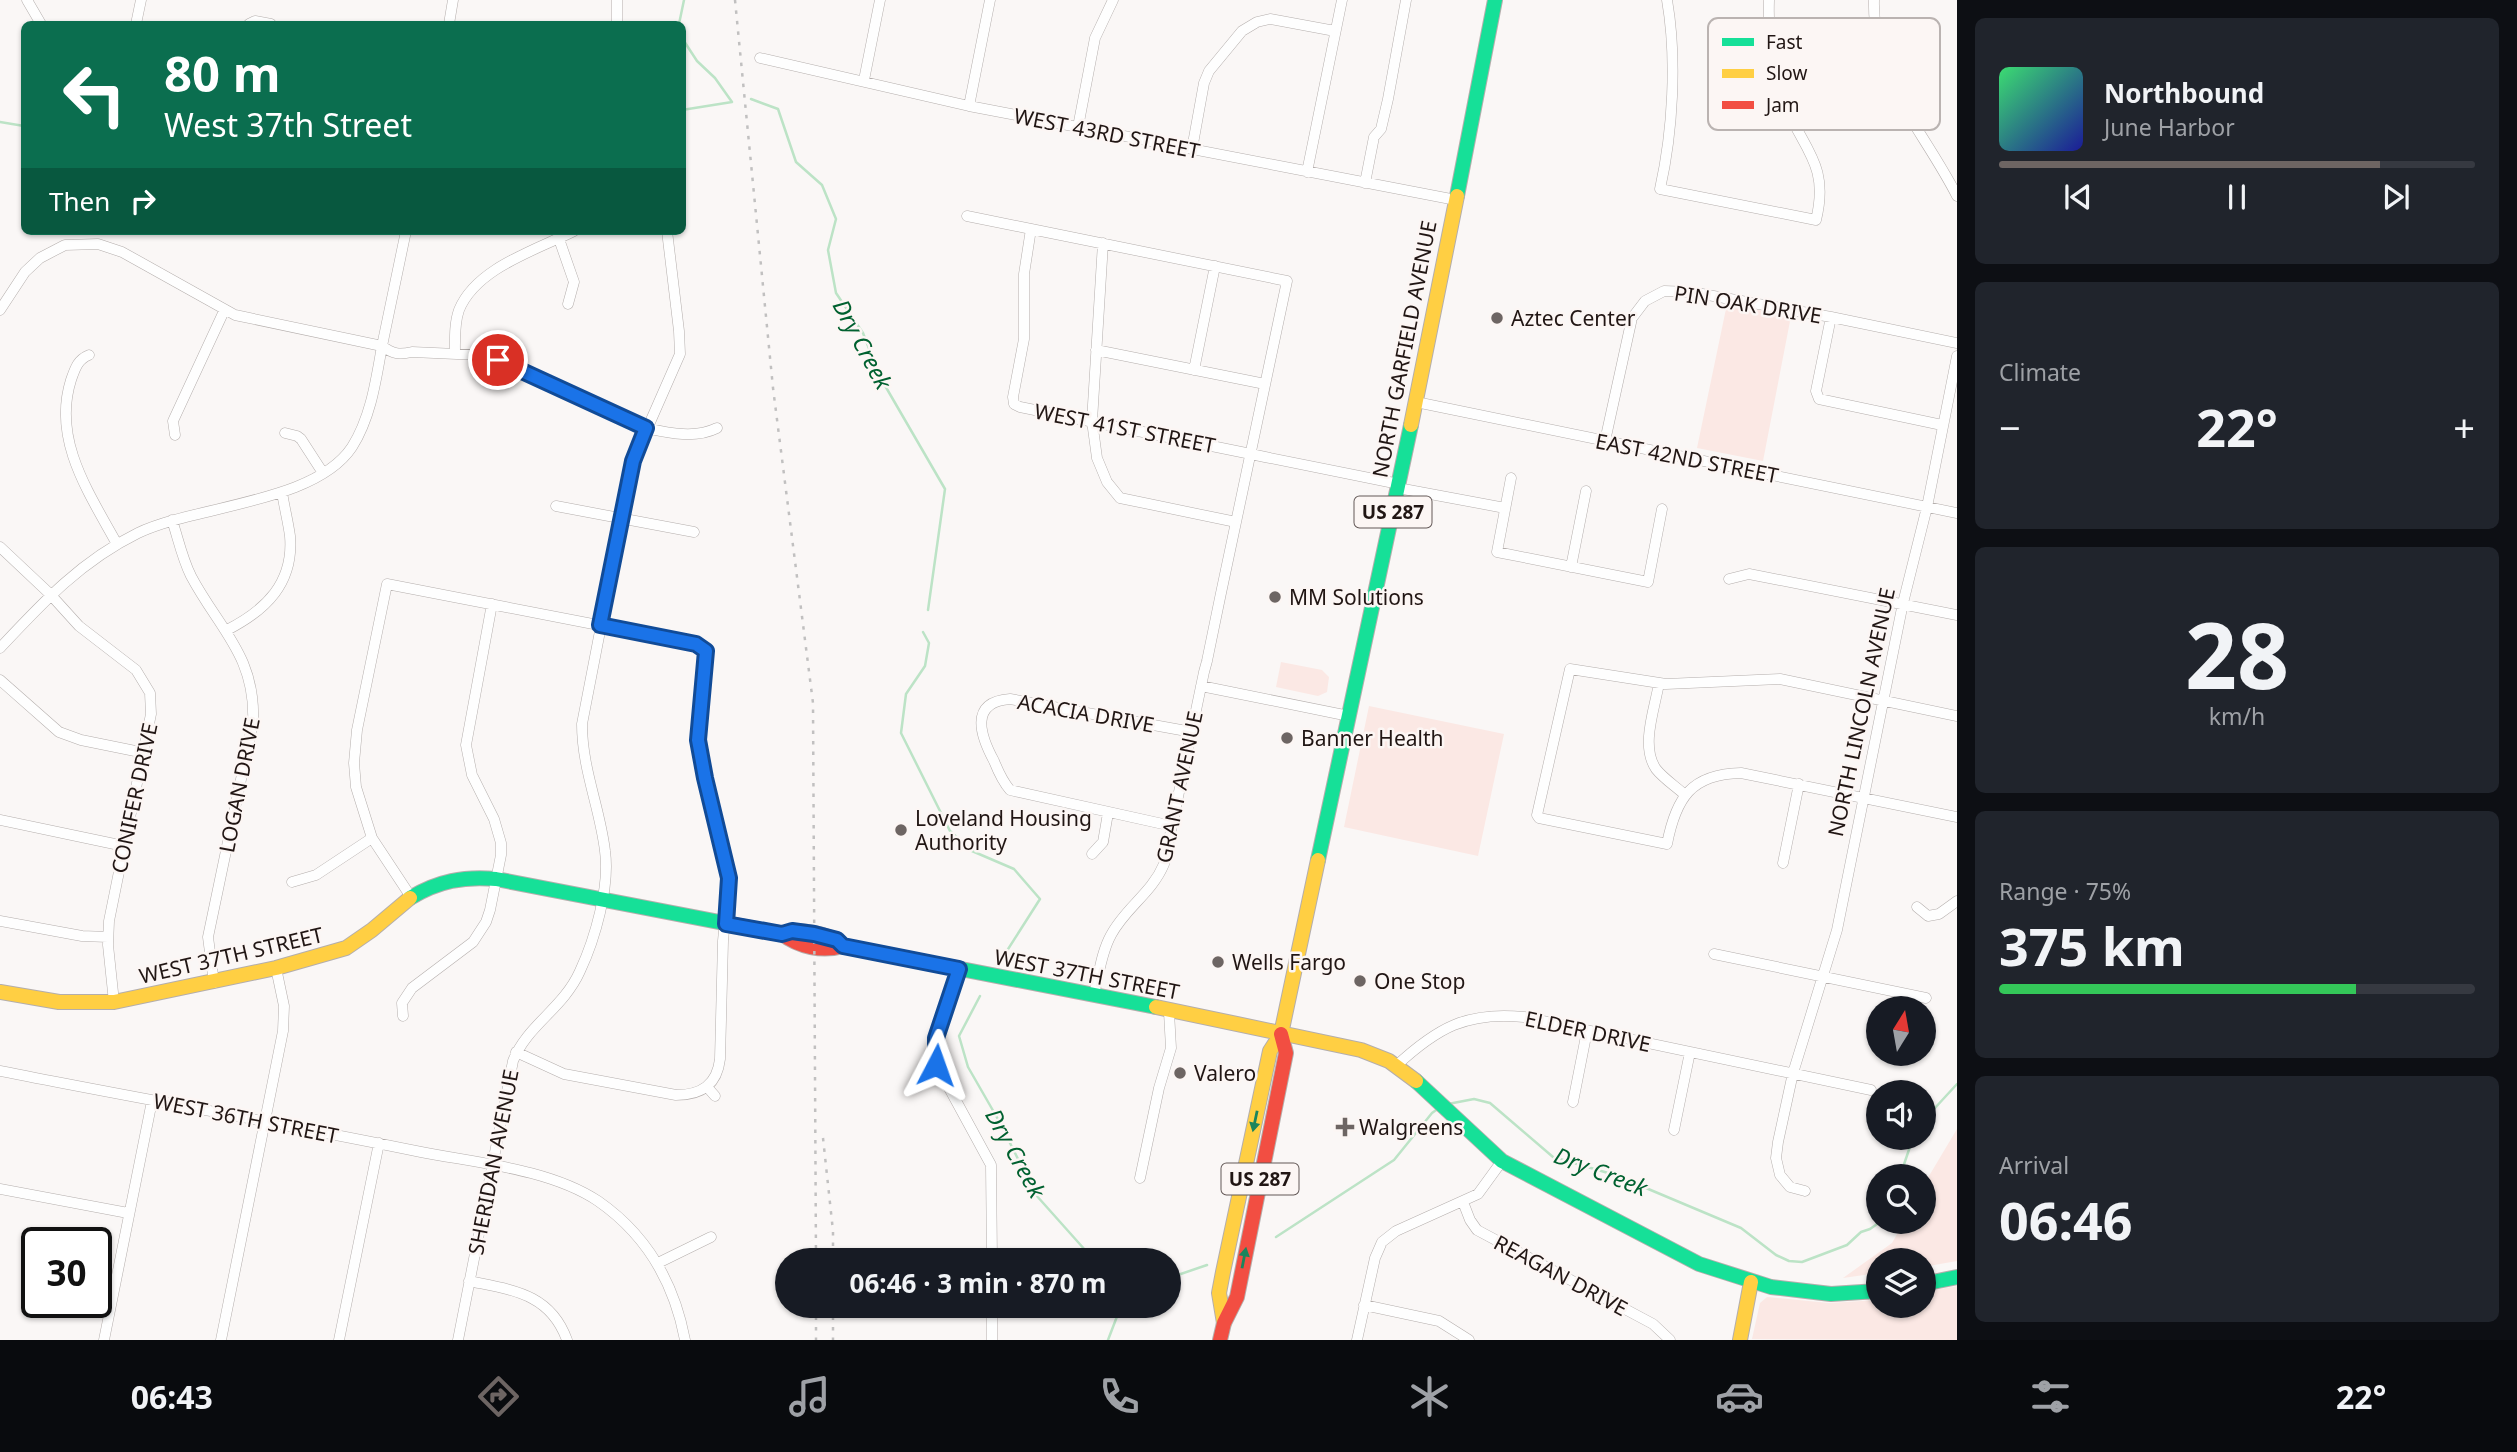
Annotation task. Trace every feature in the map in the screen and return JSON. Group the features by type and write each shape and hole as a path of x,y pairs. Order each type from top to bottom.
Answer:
{"main road":[{"name":"NORTH GARFIELD AVENUE","path":"1220,1340 1224,1323 1219,1293 1221,1283 1270,1051 1281,1034 1349,716 1416,402 1495,0"},
{"name":"WEST 37TH STREET","path":"0,992 72,1003 114,1002 214,983 346,948 411,897 433,886 454,879 496,879 782,934 790,940 813,946 835,949 843,946 1094,994 1361,1051 1396,1066 1502,1161 1699,1264 1770,1287 1831,1294 1866,1292"},
{"path":"1936,1282 1957,1278"},
{"path":"1740,1340 1751,1282"}],"street":[{"path":"27,0 39,21"},
{"path":"137,21 141,0"},
{"path":"450,21 453,0"},
{"path":"617,0 617,21"},
{"path":"864,80 880,0"},
{"path":"969,106 990,0"},
{"path":"1078,127 1095,38 1114,0"},
{"path":"1307,172 1342,0"},
{"path":"1365,183 1374,137 1381,129 1384,119 1406,0"},
{"path":"1667,0 1671,20 1671,125 1660,188 1816,220 1822,191 1819,173 1797,130"},
{"path":"1769,0 1769,18"},
{"path":"1874,0 1875,18"},
{"path":"1192,149 1204,83 1209,71 1242,31 1257,22 1270,19 1335,31"},
{"name":"WEST 43RD STREET","path":"760,58 969,106 1455,200"},
{"path":"1917,130 1957,196"},
{"path":"967,216 1215,266 1194,370"},
{"name":"WEST 41ST STREET","path":"1031,229 1024,274 1024,339 1014,404 1504,508"},
{"path":"0,648 50,594 117,544 172,520 282,492 323,473 348,453 369,406 405,235"},
{"path":"455,354 459,312 474,287 497,269 566,235"},
{"name":"SHERIDAN AVENUE","path":"458,1340 509,1075 516,1052 527,1036 563,1000 573,986 589,950 601,900 607,865 587,778 582,733 583,712 633,461 680,354 680,331 668,235"},
{"path":"559,239 575,282 568,304"},
{"path":"1102,243 1092,422 1097,458 1107,482 1120,498 1236,522"},
{"path":"0,310 25,272 40,258 65,245 98,244 122,252 224,311 382,346 401,355 412,352 479,355 498,360 646,428 670,433 705,434 717,428"},
{"name":"GRANT AVENUE","path":"1094,994 1102,957 1111,934 1159,876 1172,826 1287,281 1215,266"},
{"name":"PIN OAK DRIVE","path":"1605,441 1629,326 1635,312 1651,297 1664,291 1684,291 1831,317 1957,343"},
{"path":"175,435 173,421 224,311"},
{"path":"1831,317 1816,391 1819,399 1942,425"},
{"path":"1096,350 1265,384"},
{"path":"89,355 82,358 76,366 68,391 65,408 67,436 74,461 117,544"},
{"name":"NORTH LINCOLN AVENUE","path":"1805,1191 1790,1187 1784,1181 1776,1158 1793,1073 1837,930 1903,603 1927,507 1957,356"},
{"name":"EAST 42ND STREET","path":"1416,402 1957,513"},
{"path":"285,433 301,439 323,473"},
{"path":"1511,478 1497,552 1648,582 1662,509"},
{"path":"1572,567 1586,491"},
{"path":"227,630 257,613 283,579 290,553 282,492"},
{"path":"556,506 694,532"},
{"name":"LOGAN DRIVE","path":"172,520 192,577 227,630 247,670 254,710 208,937 214,983"},
{"name":"CONIFER DRIVE","path":"0,547 50,594 89,636 136,670 148,687 152,706 145,752 124,846 108,937 114,1002"},
{"path":"1729,579 1749,574 1957,615"},
{"path":"411,897 372,838 359,802 354,763 357,730 387,584 696,644 705,649 707,656 698,740 729,878 722,954 720,1059 711,1092 686,1095 564,1074 516,1052"},
{"path":"403,1016 402,1003 412,988 461,953 480,933 490,911 501,855 498,831 472,775 466,745 492,604"},
{"path":"1957,716 1780,679 1659,683 1570,669 1537,815 1539,818 1667,844 1672,817 1684,794 1706,779 1729,773 1748,774 1957,817"},
{"path":"0,680 59,732 81,740 145,752"},
{"path":"1659,683 1649,743 1650,756 1659,772 1684,794"},
{"path":"1201,686 1349,716"},
{"name":"ACACIA DRIVE","path":"1172,826 1010,790 982,737 982,720 988,707 1004,699 1017,699 1192,732"},
{"path":"1783,863 1799,784"},
{"path":"1092,854 1103,842 1108,813"},
{"path":"0,820 124,846"},
{"path":"292,882 316,876 372,838"},
{"path":"1917,907 1928,916 1939,914 1957,901"},
{"path":"0,921 82,936 108,937"},
{"path":"1714,954 1916,996"},
{"path":"221,1340 283,1031 284,1006 276,968"},
{"path":"959,969 934,1051 936,1065 991,1165 992,1248"},
{"path":"1140,1178 1159,1088 1171,1048 1169,1012"},
{"name":"ELDER DRIVE","path":"1396,1066 1415,1048 1439,1032 1480,1016 1524,1017 1866,1089"},
{"path":"1573,1102 1587,1031"},
{"path":"1674,1130 1690,1052"},
{"name":"WEST 36TH STREET","path":"0,1071 492,1166 544,1177 581,1191 627,1225 659,1263 676,1302 685,1340"},
{"path":"104,1340 152,1101"},
{"path":"339,1340 379,1143"},
{"path":"1357,1340 1375,1258 1382,1242 1396,1231 1472,1198 1483,1189 1502,1161"},
{"path":"0,1189 128,1213"},
{"name":"REAGAN DRIVE","path":"1463,1202 1477,1230 1653,1324 1670,1340"},
{"path":"659,1263 711,1237"},
{"path":"470,1281 533,1297 549,1310 567,1340"},
{"path":"1364,1305 1439,1321 1469,1340"},
{"path":"992,1318 992,1340"}],"shaded area":[{"path":"1727,304 1791,316 1763,461 1697,448"},
{"path":"1281,662 1322,670 1329,677 1327,692 1318,696 1276,687"},
{"path":"1369,706 1504,734 1478,856 1344,827"},
{"path":"1957,1129 1957,1261 1936,1265 1936,1248 1885,1248 1897,1234 1936,1234 1936,1164"},
{"path":"1866,1262 1866,1275 1843,1278"},
{"path":"1957,1286 1957,1340 1752,1339 1760,1303 1767,1297 1829,1303 1866,1301 1866,1318 1936,1318 1936,1290"}],"waterway":[{"path":"680,21 684,0"},
{"path":"686,44 732,102 686,109"},
{"name":"Dry Creek","path":"751,99 778,109 796,162 822,185 836,219 828,250 836,293 863,333 880,377 945,489 928,610"},
{"name":"Dry Creek","path":"0,122 21,126"},
{"name":"Dry Creek","path":"923,632 929,643 925,666 906,694 901,733 950,831 972,851 1014,869 1040,899 1003,957"},
{"name":"Dry Creek","path":"980,996 959,1036 968,1067 1036,1195 1083,1248"},
{"name":"Dry Creek","path":"1936,1107 1957,1084"},
{"name":"Dry Creek","path":"1448,1104 1474,1099 1490,1103 1553,1157 1615,1175 1741,1228 1776,1255 1789,1261 1802,1262 1847,1245 1866,1230"},
{"name":"Dry Creek","path":"1276,1237 1394,1160 1439,1108"},
{"name":"Dry Creek","path":"1904,1164 1909,1150"},
{"name":"Dry Creek","path":"1181,1274 1207,1265"},
{"path":"1108,1340 1116,1318"}],"railway":[{"path":"735,0 773,388 813,703 816,1248"},
{"path":"823,1138 833,1248"},
{"path":"816,1318 816,1340"},
{"path":"833,1318 833,1340"}],"traffic: fast":[{"path":"1457,196 1495,0"},
{"path":"1318,860 1411,425"},
{"path":"410,898 431,887 452,881 496,879 782,934 814,933 843,946 1156,1007"},
{"path":"1416,1081 1502,1161 1699,1264 1771,1287 1831,1294 1866,1292"},
{"path":"1936,1281 1957,1277"}],"traffic: slow":[{"path":"1411,425 1457,196"},
{"path":"1224,1323 1219,1293 1223,1272 1270,1051 1281,1034 1318,860"},
{"path":"0,992 59,1002 114,1002 276,968 346,948 410,898"},
{"path":"1156,1007 1361,1050 1389,1061 1416,1081"},
{"path":"1740,1340 1751,1282"}],"traffic: jam":[{"path":"782,934 811,947 843,946"},
{"path":"1220,1340 1224,1323 1237,1297 1286,1053 1281,1034"}],"place":[{"name":"Aztec Center","path":"1497,318"},
{"name":"MM Solutions","path":"1275,597"},
{"name":"Banner Health","path":"1287,738"},
{"name":"Loveland Housing Authority","path":"901,830"},
{"name":"Wells Fargo","path":"1218,962"},
{"name":"One Stop","path":"1360,981"},
{"name":"Valero","path":"1180,1073"},
{"name":"Walgreens","path":"1345,1127"}],"route":[{"path":"498,360 646,428 633,461 600,625 696,644 706,651 698,740 729,878 726,924 782,934 792,931 814,934 837,940 843,946 959,969 936,1038 936,1065"}]}
